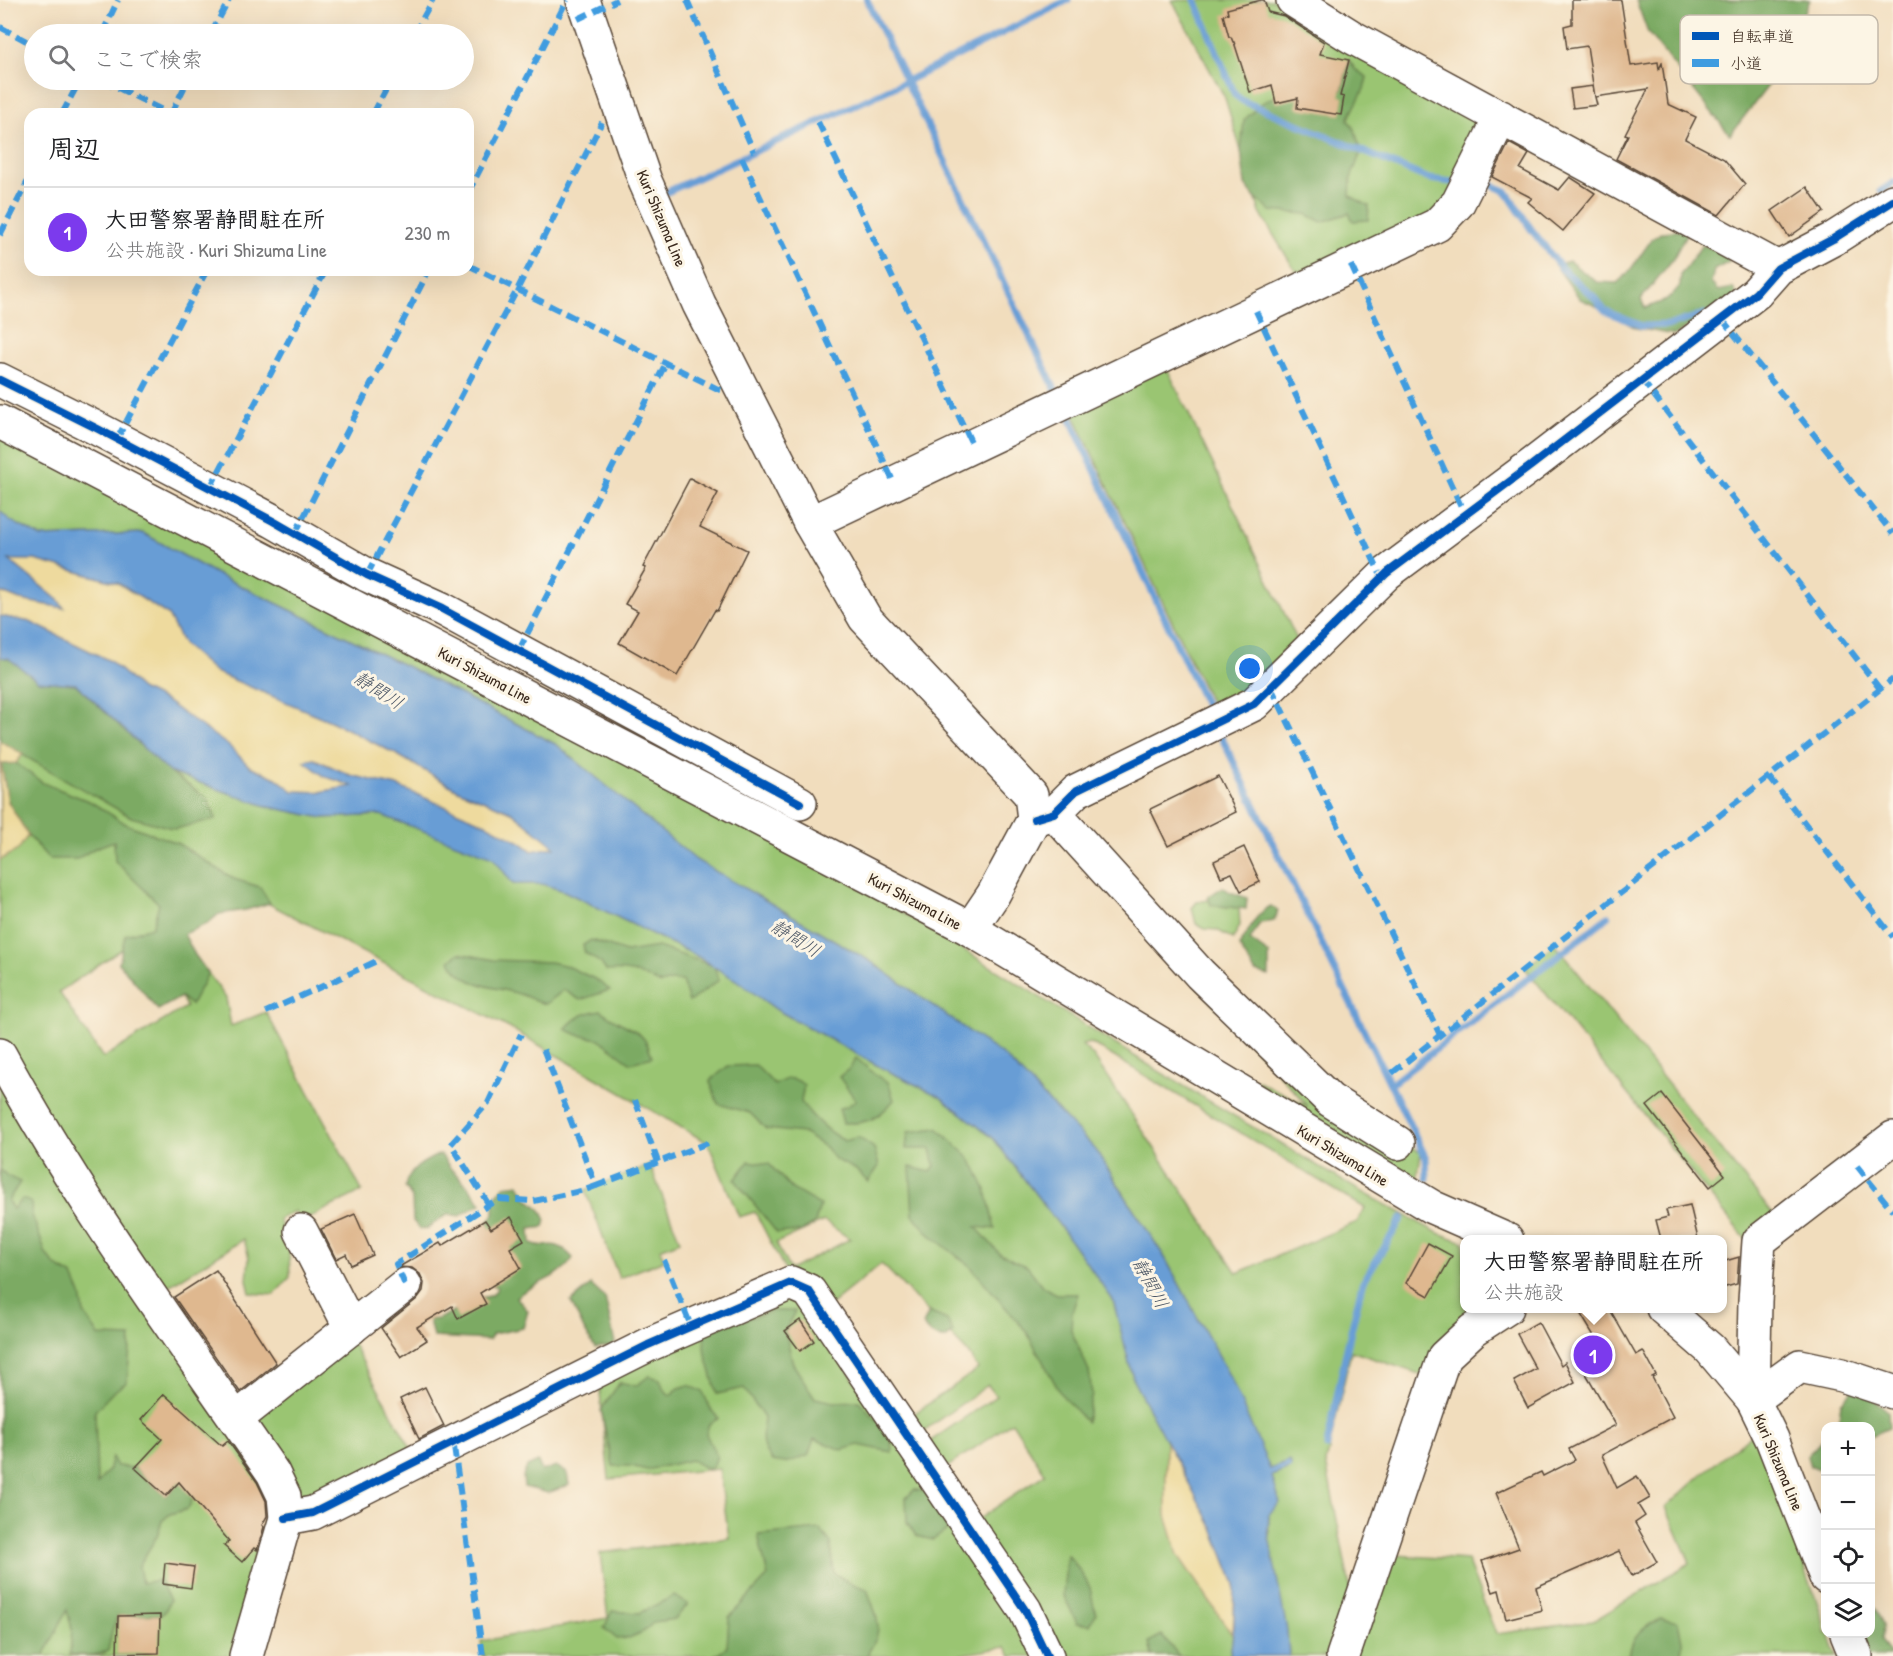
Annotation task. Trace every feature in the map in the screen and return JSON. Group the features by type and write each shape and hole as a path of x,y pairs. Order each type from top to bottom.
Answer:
{"street":[{"name":"Kuri Shizuma Line","path":"583,0 645,181 658,212 713,333 810,523 866,618 1031,795 1044,816 970,929"},
{"path":"1293,0 1352,37 1778,268"},
{"path":"810,523 1437,225 1458,203 1501,117"},
{"path":"1398,1143 1330,1100 1200,974 1044,816 1076,791 1254,704 1387,573 1756,293 1778,268 1833,239 1893,201"},
{"path":"0,380 273,521 367,575 442,609 800,803"},
{"name":"Kuri Shizuma Line","path":"0,422 970,929 1432,1208 1497,1235"},
{"path":"0,1055 25,1101 116,1244 273,1473 284,1496 286,1518 246,1656"},
{"path":"1753,1400 1759,1241 1893,1138"},
{"path":"301,1231 351,1328"},
{"path":"286,1518 313,1513 648,1345 791,1283 809,1291 1025,1610 1047,1656"},
{"path":"236,1419 405,1285"},
{"path":"1343,1656 1444,1357 1473,1330 1499,1313"},
{"name":"Kuri Shizuma Line","path":"1669,1313 1710,1349 1753,1400 1772,1439 1821,1564"},
{"path":"1753,1400 1800,1366 1842,1375 1893,1392"},
{"path":"1849,1638 1856,1656"}],"green space":[{"path":"1172,0 1275,0 1490,119 1451,205 1301,280 1260,213 1225,98"},
{"path":"1636,0 1810,0 1803,15 1680,15 1680,73 1648,33"},
{"path":"1349,60 1355,69 1367,77 1364,89 1348,120 1355,130 1361,152 1351,178 1350,196 1369,206 1368,220 1353,221 1349,213 1322,222 1306,214 1271,211 1255,198 1245,185 1241,150 1244,120 1262,103 1301,82 1342,90"},
{"path":"1689,84 1769,84 1730,135"},
{"path":"1684,230 1686,234 1673,259 1641,299 1645,308 1667,300 1680,286 1681,274 1702,245 1729,253 1729,262 1714,270 1711,283 1718,291 1733,288 1737,296 1675,335 1636,328 1580,299 1555,265 1569,261 1597,282 1617,283 1628,273 1652,239 1662,232"},
{"path":"1163,360 1301,648 1217,716 1069,405"},
{"path":"0,431 780,840 1355,1188 1438,1233 1460,1241 1460,1313 1494,1313 1425,1376 1351,1351 1326,1463 1351,1593 1339,1656 1289,1656 1270,1549 1269,1514 1232,1381 1165,1258 1095,1149 1005,1057 870,961 696,860 557,745 408,667 218,575 143,533 41,537 11,521 0,511","holes":["1091,1043 1365,1208 1357,1222 1237,1273 1094,1057 1082,1045"]},
{"path":"0,657 8,658 38,681 75,684 169,772 207,798 216,819 175,829 131,817 0,742"},
{"path":"0,719 175,829 216,818 207,798 169,772 269,807 323,818 381,815 493,857 513,884 542,884 564,891 695,955 736,980 777,1010 882,1068 939,1096 993,1138 1113,1300 1134,1382 1166,1441 1166,1515 1178,1555 1233,1636 1230,1656 1048,1656 970,1525 1045,1474 1012,1422 936,1475 919,1449 996,1396 988,1385 912,1439 901,1423 978,1369 968,1353 886,1268 881,1264 825,1309 786,1272 755,1212 739,1217 708,1143 515,1031 250,894 122,949 59,992 103,1058 186,1007 181,997 208,973 226,998 231,1026 266,1012 362,1191 301,1222 295,1211 279,1219 289,1251 290,1277 274,1295 250,1293 247,1280 249,1258 244,1239 156,1294 0,1047","holes":["824,1221 850,1239 790,1270 776,1243"]},
{"path":"16,763 43,783 91,802 126,824 177,843 234,879 260,887 270,903 219,914 208,923 184,934 208,973 191,1005 181,997 158,1010 119,963 125,935 152,927 159,904 115,861 114,841 95,848 77,859 49,859 28,835 8,802 1,764"},
{"path":"1223,887 1247,898 1246,909 1211,905 1208,897"},
{"path":"1209,900 1212,905 1239,908 1240,925 1233,939 1217,930 1205,929 1196,924 1192,908 1197,902"},
{"path":"1271,906 1278,911 1274,921 1260,923 1250,940 1269,954 1269,976 1255,972 1239,946 1260,914"},
{"path":"591,940 626,952 658,947 714,966 719,980 689,1002 682,981 661,984 635,973 606,971 601,963 585,953 583,945"},
{"path":"1555,944 1777,1219 1752,1247 1525,968"},
{"path":"459,953 494,960 550,962 564,965 595,979 610,990 580,1000 564,990 546,1004 470,981 455,969 450,960"},
{"path":"1198,987 1333,1094 1421,1153 1417,1182 1352,1147 1238,1071 1308,1106"},
{"path":"601,1010 640,1035 647,1043 652,1057 631,1063 599,1039 578,1035 565,1029 581,1016"},
{"path":"856,1058 875,1075 888,1082 894,1100 883,1112 872,1119 843,1123 839,1108 846,1107 856,1100 839,1077 850,1068"},
{"path":"755,1065 775,1085 789,1079 804,1085 801,1102 826,1129 845,1141 858,1137 874,1148 879,1166 868,1182 856,1170 836,1160 825,1147 803,1133 766,1129 750,1113 718,1104 710,1081 728,1066"},
{"path":"0,1068 280,1498 241,1656 30,1656 0,1219"},
{"path":"937,1128 967,1155 986,1190 995,1229 976,1227 1000,1254 1028,1267 1043,1287 1057,1294 1078,1294 1072,1312 1071,1330 1089,1371 1092,1395 1086,1422 1061,1394 1026,1331 971,1267 929,1234 913,1215 910,1167 931,1172 935,1166 931,1149 906,1149 908,1132"},
{"path":"440,1154 481,1204 459,1216 448,1214 426,1229 420,1229 413,1221 412,1198 405,1187 406,1181 418,1167"},
{"path":"749,1161 769,1164 792,1189 820,1205 815,1223 802,1231 777,1233 735,1180"},
{"path":"650,1165 680,1241 660,1249 664,1260 619,1278 585,1190"},
{"path":"0,1169 7,1176 20,1182 8,1201 13,1209 22,1199 31,1202 32,1215 46,1254 56,1266 73,1276 81,1295 84,1313 99,1336 131,1337 127,1382 113,1392 95,1411 97,1484 108,1471 112,1457 117,1466 135,1468 166,1496 195,1465 193,1498 188,1509 170,1514 162,1521 157,1536 139,1566 142,1583 159,1580 170,1600 165,1612 160,1615 118,1616 108,1651 99,1654 70,1654 72,1629 67,1610 44,1656 0,1656"},
{"path":"519,1184 526,1197 541,1210 546,1220 544,1227 530,1229 531,1243 560,1247 573,1258 562,1271 516,1297 528,1311 523,1328 493,1334 489,1340 433,1337 429,1320 438,1319 495,1292 497,1287 486,1282 485,1227 494,1214 494,1199 504,1186"},
{"path":"591,1285 605,1298 615,1343 611,1346 595,1348 571,1302"},
{"path":"790,1286 1044,1656 1011,1656 1006,1647 953,1656 483,1656 481,1641 608,1618 600,1553 729,1538 719,1469 609,1479 598,1373"},
{"path":"773,1311 795,1311 785,1331 793,1364 815,1398 834,1402 859,1401 891,1435 892,1452 858,1445 842,1450 814,1439 808,1456 785,1463 772,1461 763,1446 764,1418 744,1388 717,1394 704,1348 705,1331"},
{"path":"929,1312 947,1320 953,1332 947,1338 933,1335 923,1325"},
{"path":"346,1332 417,1459 288,1515 239,1417"},
{"path":"649,1376 660,1379 664,1390 670,1395 679,1388 689,1385 703,1392 711,1410 719,1418 709,1424 706,1434 717,1457 710,1470 691,1460 647,1470 631,1466 613,1466 601,1410 620,1382 636,1386"},
{"path":"1856,1385 1888,1411 1889,1428 1875,1434 1875,1422 1838,1422 1841,1403"},
{"path":"1755,1432 1821,1613 1821,1638 1830,1638 1837,1656 1348,1656 1381,1554 1467,1560 1496,1634 1593,1621 1690,1563 1666,1507 1702,1474"},
{"path":"1821,1441 1821,1471 1810,1466 1807,1456"},
{"path":"538,1462 542,1471 556,1466 567,1473 569,1485 548,1493 524,1487 523,1476 527,1467"},
{"path":"914,1490 933,1497 950,1528 933,1540 916,1536 907,1522 906,1498"},
{"path":"820,1529 831,1543 834,1573 848,1582 867,1589 876,1613 878,1632 867,1656 713,1656 727,1647 729,1617 768,1576 758,1535"},
{"path":"1067,1555 1090,1588 1096,1613 1090,1625 1077,1623 1063,1594"},
{"path":"674,1596 688,1604 675,1619 654,1622 643,1632 629,1638 617,1639 604,1628 612,1611 639,1613"},
{"path":"1875,1609 1883,1624 1881,1640 1891,1656 1866,1656 1855,1638 1875,1638"},
{"path":"1661,1618 1678,1622 1682,1641 1681,1656 1629,1656 1633,1642 1640,1632"},
{"path":"1162,1635 1179,1656 1152,1656 1149,1642"}],"sand":[{"path":"8,559 35,560 118,583 168,615 183,644 281,699 396,754 458,790 512,812 556,847 533,851 483,823 397,786 350,775 315,759 324,776 353,786 320,792 293,791 276,778 249,766 229,746 167,702 141,689 110,661 30,622 0,616 0,592 20,600 64,608 58,600"},
{"path":"0,741 23,754 16,763 1,764 8,802 28,835 18,850 0,860"},
{"path":"1166,1441 1212,1526 1235,1584 1233,1636 1178,1555 1166,1515"}],"water":[{"name":"静間川","path":"0,511 11,521 41,537 143,533 218,575 408,667 557,745 696,860 870,961 1005,1057 1095,1149 1165,1258 1232,1381 1270,1469 1290,1461 1292,1468 1272,1476 1280,1503 1269,1514 1268,1531 1287,1630 1289,1656 1230,1656 1234,1626 1235,1584 1212,1526 1134,1382 1113,1300 993,1138 939,1096 882,1068 777,1010 736,980 695,955 564,891 542,884 513,884 493,857 381,815 323,818 269,807 169,772 76,684 38,681 8,658 0,657 0,616 30,622 110,661 141,689 167,702 229,746 249,766 276,778 293,791 320,792 352,786 324,776 304,761 314,759 350,775 397,786 484,823 532,851 555,847 512,812 458,790 396,754 333,722 215,672 183,644 168,615 118,583 35,560 9,560 58,600 64,608 20,600 0,592"}],"building":[{"path":"1264,0 1268,12 1284,16 1324,42 1320,54 1349,60 1340,96 1344,97 1341,115 1297,108 1298,98 1276,103 1272,85 1250,92 1223,15 1228,14 1227,9"},
{"path":"1572,0 1621,0 1631,66 1658,62 1659,69 1662,63 1668,104 1696,117 1685,139 1724,159 1745,184 1719,215 1616,159 1628,135 1625,134 1648,89 1595,97 1587,46 1567,49 1564,26 1572,24"},
{"path":"1593,86 1597,105 1573,108 1570,89"},
{"path":"1509,143 1529,154 1520,169 1559,190 1570,177 1595,193 1563,231 1528,202 1532,198 1492,177"},
{"path":"1807,187 1824,212 1789,237 1772,211"},
{"path":"690,478 718,493 700,527 747,550 717,611 715,610 677,676 619,643 638,611 625,604 646,568 643,567"},
{"path":"1218,776 1236,812 1168,846 1150,809"},
{"path":"1244,847 1260,882 1241,891 1232,873 1221,877 1214,861"},
{"path":"1662,1094 1725,1175 1710,1187 1647,1106"},
{"path":"1690,1205 1697,1235 1660,1235 1656,1220 1668,1217 1666,1210"},
{"path":"355,1214 373,1255 351,1265 346,1254 336,1259 321,1229"},
{"path":"511,1217 524,1240 510,1248 521,1268 480,1293 486,1304 458,1319 452,1306 417,1327 427,1340 401,1357 381,1328 417,1299 423,1291 424,1283 420,1274 412,1268 399,1267 440,1243 442,1246 485,1220 491,1229"},
{"path":"1428,1243 1452,1256 1429,1296 1406,1283"},
{"path":"1739,1257 1737,1284 1727,1287 1727,1261"},
{"path":"216,1270 276,1363 240,1392 174,1297"},
{"path":"1580,1313 1612,1313 1636,1355 1643,1351 1656,1375 1652,1377 1673,1417 1602,1455 1617,1488 1637,1476 1650,1498 1638,1505 1645,1516 1635,1523 1657,1562 1632,1576 1619,1551 1536,1587 1542,1610 1506,1619 1499,1590 1493,1592 1482,1561 1519,1548 1496,1493 1541,1472 1543,1476 1575,1460 1569,1449 1616,1425 1585,1372 1608,1359"},
{"path":"800,1320 814,1341 800,1351 785,1331"},
{"path":"1538,1322 1561,1365 1565,1362 1575,1382 1528,1408 1514,1381 1536,1369 1517,1334"},
{"path":"425,1387 444,1426 419,1439 400,1399"},
{"path":"164,1394 222,1446 228,1441 257,1482 266,1501 267,1516 262,1525 264,1527 257,1550 254,1548 242,1562 224,1546 229,1541 179,1482 166,1496 135,1468 162,1439 141,1420"},
{"path":"165,1563 194,1567 191,1588 163,1584"},
{"path":"160,1615 159,1653 117,1654 118,1616"}],"waterway":[{"path":"867,0 1058,395"},
{"path":"667,192 907,81 1068,0"},
{"path":"1195,0 1235,95 1243,101 1429,179 1459,183"},
{"path":"1479,180 1506,191 1531,229 1562,269 1593,296 1605,311 1642,326 1670,325 1704,314"},
{"path":"1881,191 1893,183"},
{"path":"1066,410 1210,714"},
{"path":"1218,730 1426,1158 1427,1178"},
{"path":"1391,1084 1608,917"},
{"path":"1327,1446 1362,1284 1402,1218"}],"marked path":[{"path":"107,24 118,0"},
{"path":"216,24 229,0"},
{"path":"420,24 433,0"},
{"path":"474,181 567,0"},
{"path":"578,19 617,0"},
{"path":"687,0 754,152"},
{"path":"0,27 24,40"},
{"path":"65,108 75,90"},
{"path":"122,90 158,108"},
{"path":"174,108 183,90"},
{"path":"376,108 386,90"},
{"path":"367,575 517,290 602,122"},
{"path":"818,122 973,446"},
{"path":"742,158 894,483"},
{"path":"0,235 24,189"},
{"path":"1351,265 1465,515"},
{"path":"474,268 722,391"},
{"path":"117,439 204,276"},
{"path":"210,488 323,276"},
{"path":"295,534 426,276"},
{"path":"1256,311 1382,578"},
{"path":"1722,319 1893,534"},
{"path":"519,650 666,363"},
{"path":"1642,380 1880,689"},
{"path":"1392,1073 1893,679"},
{"path":"1271,687 1440,1035"},
{"path":"1769,777 1893,937"},
{"path":"266,1012 379,960"},
{"path":"489,1205 451,1144 488,1103 521,1034"},
{"path":"405,1285 396,1264 498,1199 534,1201 596,1186 542,1046"},
{"path":"635,1100 658,1162"},
{"path":"596,1186 708,1143"},
{"path":"1857,1166 1893,1211"},
{"path":"664,1260 691,1326"},
{"path":"454,1447 483,1656"}],"cycle path":[{"path":"1034,819 1054,813 1076,791 1254,704 1387,573 1756,293 1778,268 1833,239 1893,201"},
{"path":"0,380 273,521 367,575 442,609 800,803"},
{"path":"286,1518 313,1513 648,1345 791,1283 809,1291 1025,1610 1047,1656"}],"place":[{"name":"大田警察署静間駐在所","path":"1593,1355"}]}
